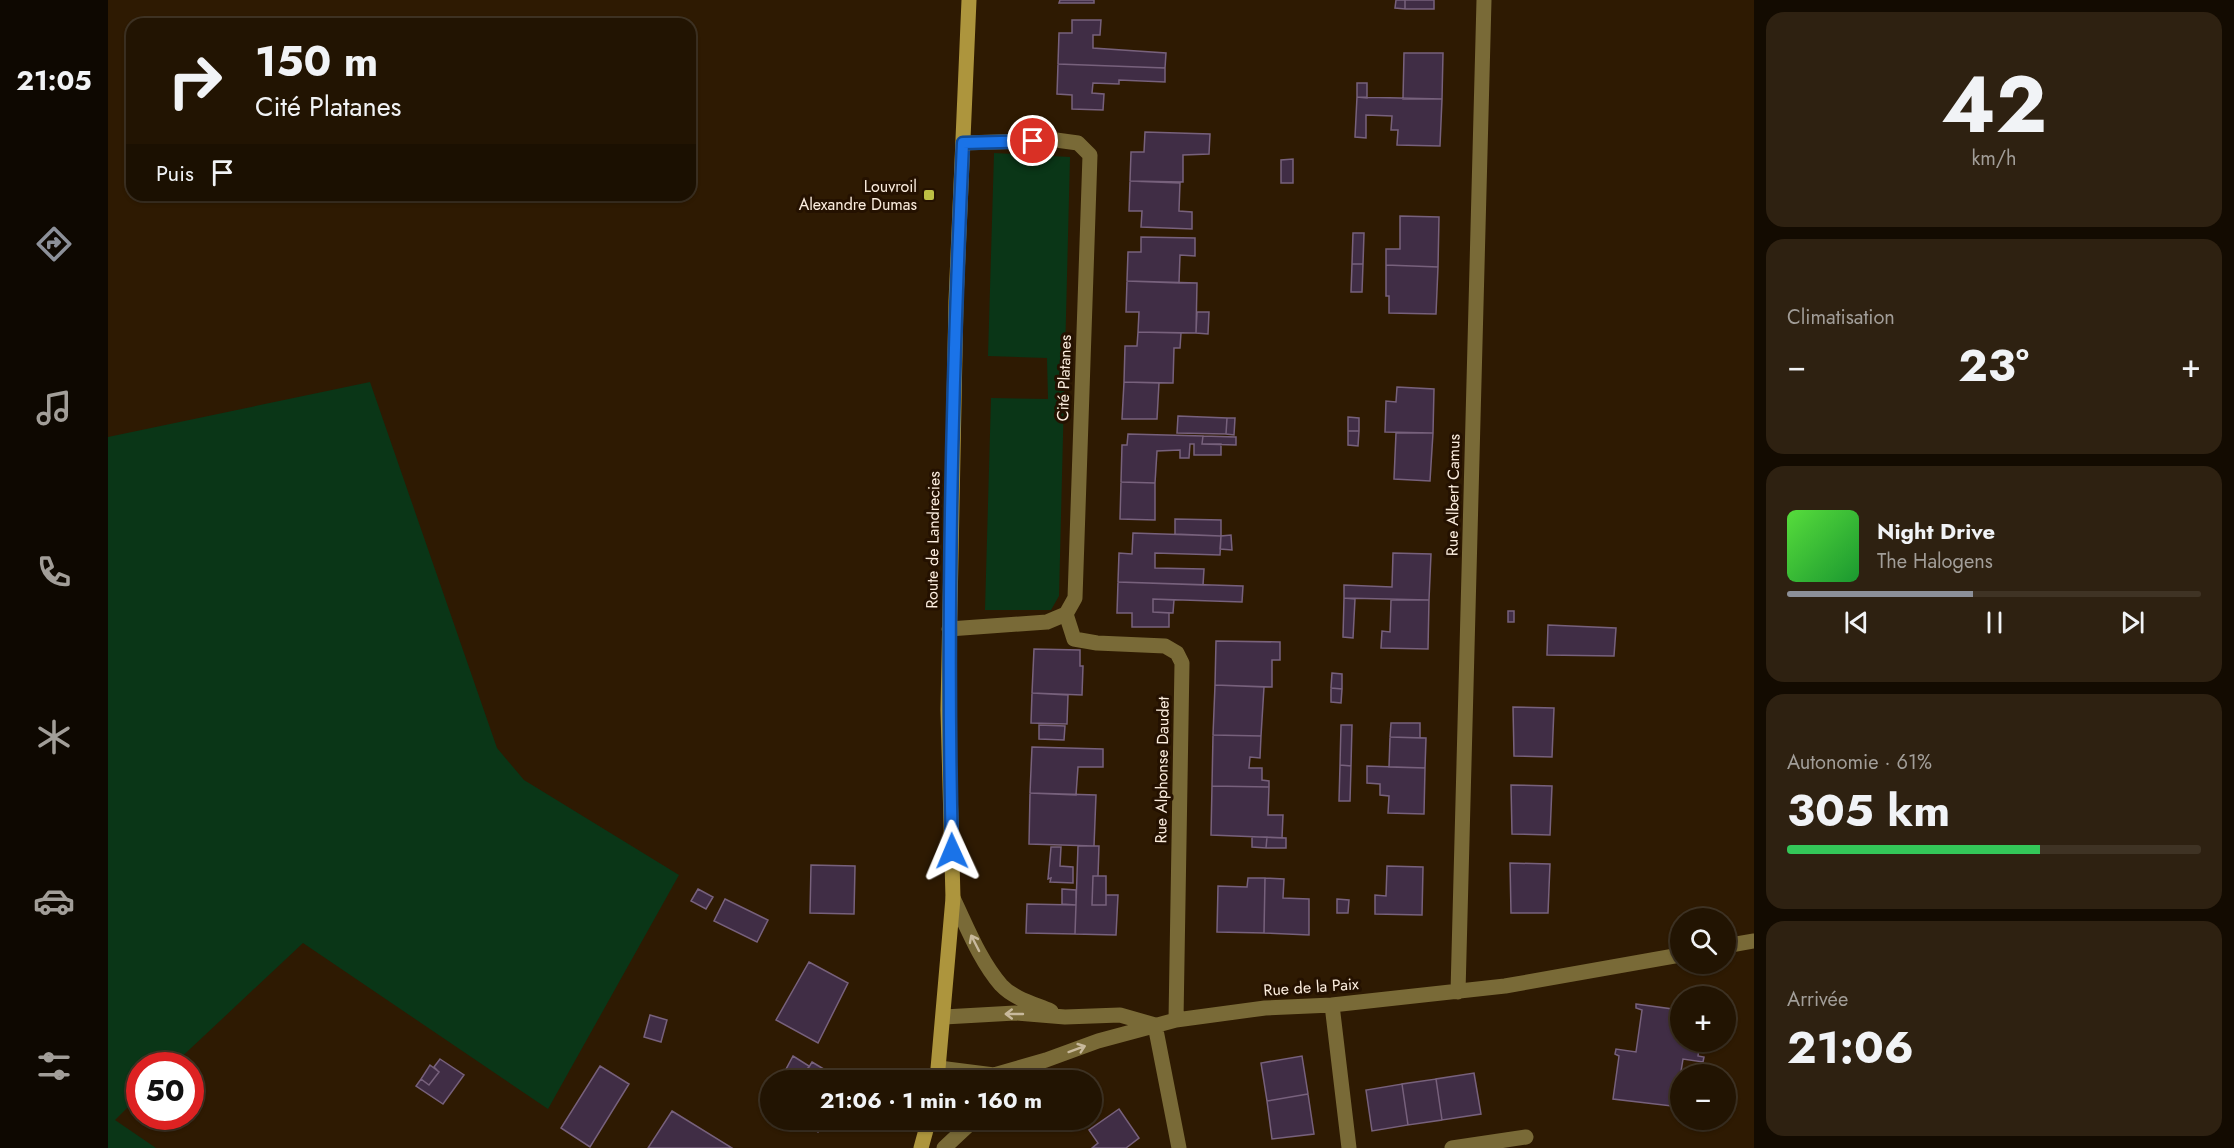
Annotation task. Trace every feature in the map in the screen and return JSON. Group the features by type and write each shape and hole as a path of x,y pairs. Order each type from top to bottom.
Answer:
{"main road":[{"name":"Route de Landrecies","path":"938,1070 953,898 948,710 956,301 969,0"},
{"path":"921,1148 926,1130"}],"street":[{"name":"Rue Albert Camus","path":"1458,992 1484,0"},
{"name":"Cité Platanes","path":"963,143 1056,140 1078,143 1090,155 1075,598 1066,614"},
{"path":"950,629 1047,622 1066,614"},
{"name":"Rue Alphonse Daudet","path":"1066,614 1074,639 1097,643 1165,646 1177,653 1182,663 1176,1020"},
{"path":"953,898 982,956 1002,986 1018,998 1065,1017"},
{"path":"1736,944 1754,941"},
{"name":"Rue de la Paix","path":"944,1017 1015,1013 1065,1017 1120,1016 1155,1025 1265,1008 1332,1005 1458,992 1670,957"},
{"path":"1332,1005 1349,1148"},
{"path":"1011,1070 1155,1025 1179,1148"},
{"path":"1034,1070 1046,1060"},
{"path":"944,1148 963,1130"},
{"path":"1452,1148 1526,1137"}],"green space":[{"path":"994,153 1070,157 1059,596 1051,610 985,610 991,398 1048,399 1047,358 988,356"},
{"path":"370,382 497,748 524,780 679,875 548,1109 303,943 187,1052 126,1052 126,1109 115,1120 126,1128 126,1130 130,1130 156,1148 108,1148 108,437"}],"building":[{"path":"1060,0 1094,0 1094,3 1059,3"},
{"path":"1396,0 1405,0 1405,9 1395,8"},
{"path":"1405,0 1434,0 1434,9 1405,9"},
{"path":"1072,20 1101,20 1100,35 1093,35 1093,48 1166,53 1165,68 1058,64 1059,33 1072,33"},
{"path":"1404,53 1443,53 1442,99 1403,99"},
{"path":"1058,64 1165,68 1165,82 1119,80 1119,84 1093,83 1092,93 1104,94 1103,110 1072,109 1072,95 1057,94"},
{"path":"1357,83 1367,83 1367,98 1357,97"},
{"path":"1357,97 1442,99 1440,146 1397,145 1398,130 1391,130 1392,116 1366,115 1366,138 1355,137"},
{"path":"1145,132 1210,134 1209,154 1183,155 1183,182 1130,181 1131,152 1144,152"},
{"path":"1293,159 1293,183 1281,183 1281,160"},
{"path":"1130,181 1180,183 1179,211 1192,212 1192,229 1141,227 1142,211 1129,211"},
{"path":"1400,216 1439,217 1438,267 1386,265 1386,249 1400,249"},
{"path":"1353,233 1364,233 1363,264 1352,264"},
{"path":"1141,237 1195,238 1195,256 1180,255 1179,283 1127,281 1128,252 1141,252"},
{"path":"1352,264 1363,264 1362,292 1351,292"},
{"path":"1386,265 1438,267 1436,314 1389,313 1389,296 1386,296"},
{"path":"1127,281 1197,283 1196,333 1138,332 1139,312 1126,312"},
{"path":"1197,312 1209,312 1208,334 1196,333"},
{"path":"1138,332 1181,333 1180,348 1174,348 1173,383 1124,382 1125,346 1137,346"},
{"path":"1124,382 1159,383 1157,419 1122,419"},
{"path":"1397,387 1434,389 1433,433 1385,432 1386,401 1396,402"},
{"path":"1178,416 1227,418 1226,434 1177,433"},
{"path":"1348,417 1359,418 1359,431 1348,431"},
{"path":"1227,418 1235,418 1234,435 1226,434"},
{"path":"1348,431 1359,431 1358,446 1348,445"},
{"path":"1396,433 1433,433 1430,481 1394,479"},
{"path":"1128,434 1203,436 1202,444 1221,444 1221,455 1194,455 1194,444 1190,444 1189,458 1180,458 1180,450 1157,451 1155,483 1121,482 1122,445 1127,445"},
{"path":"1203,436 1236,437 1236,445 1202,444"},
{"path":"1121,482 1155,483 1155,520 1120,519"},
{"path":"1175,519 1221,520 1221,536 1175,534"},
{"path":"1133,533 1221,536 1220,555 1155,553 1155,568 1204,569 1203,585 1118,582 1119,553 1132,554"},
{"path":"1231,535 1232,550 1220,549 1221,536"},
{"path":"1393,553 1431,554 1429,600 1344,598 1344,585 1392,587"},
{"path":"1118,582 1243,586 1242,602 1153,599 1153,612 1169,613 1169,627 1132,627 1132,613 1117,613"},
{"path":"1344,598 1355,599 1353,638 1343,637"},
{"path":"1153,599 1174,600 1173,613 1153,612"},
{"path":"1391,600 1429,600 1428,649 1381,648 1382,631 1390,632"},
{"path":"1508,611 1514,611 1514,622 1508,622"},
{"path":"1548,625 1616,628 1614,656 1547,655"},
{"path":"1216,641 1280,642 1280,660 1272,660 1272,687 1215,685"},
{"path":"1034,649 1080,650 1080,666 1083,666 1082,695 1032,693"},
{"path":"1332,673 1342,674 1342,689 1331,688"},
{"path":"1215,685 1264,687 1261,736 1213,735"},
{"path":"1331,688 1342,689 1341,703 1331,702"},
{"path":"1032,693 1068,695 1067,724 1031,723"},
{"path":"1513,707 1554,708 1552,757 1514,756"},
{"path":"1391,723 1420,723 1420,738 1390,737"},
{"path":"1039,725 1065,726 1064,740 1039,739"},
{"path":"1341,725 1352,725 1351,766 1340,765"},
{"path":"1213,735 1261,736 1260,758 1250,757 1249,768 1262,768 1262,780 1269,781 1269,787 1212,786"},
{"path":"1390,737 1426,738 1425,768 1389,767"},
{"path":"1032,747 1103,749 1103,767 1078,767 1076,795 1030,793"},
{"path":"1340,765 1351,766 1350,801 1339,801"},
{"path":"1367,766 1425,768 1424,814 1388,813 1389,796 1380,795 1380,784 1367,783"},
{"path":"1511,785 1552,786 1550,835 1512,834"},
{"path":"1212,786 1269,787 1268,815 1283,815 1282,838 1211,835"},
{"path":"1030,793 1096,795 1094,846 1029,844"},
{"path":"1252,837 1267,837 1266,848 1252,847"},
{"path":"1267,837 1286,838 1286,848 1266,848"},
{"path":"1078,846 1099,846 1098,876 1093,876 1092,905 1106,905 1106,895 1118,895 1116,935 1075,934"},
{"path":"1051,847 1061,847 1060,866 1073,867 1073,883 1050,882 1051,878 1048,879"},
{"path":"1510,863 1550,864 1548,913 1511,913"},
{"path":"811,865 855,866 854,914 810,913"},
{"path":"1387,866 1423,867 1422,915 1375,914 1375,895 1386,896"},
{"path":"1093,876 1106,876 1106,905 1092,905"},
{"path":"1248,878 1265,878 1264,933 1217,932 1218,886 1247,887"},
{"path":"1265,878 1284,879 1283,898 1309,899 1309,935 1264,933"},
{"path":"698,889 713,897 706,909 691,901"},
{"path":"1062,889 1076,890 1076,905 1062,904"},
{"path":"725,899 768,920 757,942 714,921"},
{"path":"1337,899 1349,900 1348,913 1337,913"},
{"path":"1027,904 1076,905 1075,934 1026,933"},
{"path":"809,962 848,983 818,1043 776,1020"},
{"path":"1636,1004 1670,1009 1670,1052 1699,1052 1698,1056 1704,1057 1703,1062 1683,1059 1682,1064 1670,1064 1670,1106 1613,1099 1619,1056 1615,1054 1616,1049 1636,1052 1642,1010 1636,1008"},
{"path":"650,1015 667,1020 661,1042 644,1037"},
{"path":"793,1056 809,1066 807,1070 786,1070"},
{"path":"1302,1056 1308,1094 1267,1101 1261,1063"},
{"path":"440,1059 464,1075 443,1104 416,1086 421,1079 429,1085 439,1072 434,1067"},
{"path":"812,1062 825,1070 807,1070"},
{"path":"430,1065 439,1072 429,1085 421,1079"},
{"path":"600,1066 629,1084 590,1147 561,1128"},
{"path":"1474,1073 1481,1114 1442,1120 1436,1079"},
{"path":"1436,1079 1442,1120 1408,1125 1402,1084"},
{"path":"1402,1084 1408,1125 1372,1131 1366,1090"},
{"path":"1308,1094 1314,1134 1272,1139 1267,1101"},
{"path":"1119,1109 1139,1138 1126,1148 1092,1148 1098,1143 1089,1130 1102,1130 1102,1121"},
{"path":"672,1111 732,1148 648,1148"}],"place":[{"name":"Louvroil Alexandre Dumas","path":"929,195"}],"route":[{"path":"952,851 948,690 956,301 963,143 1033,141"}]}
